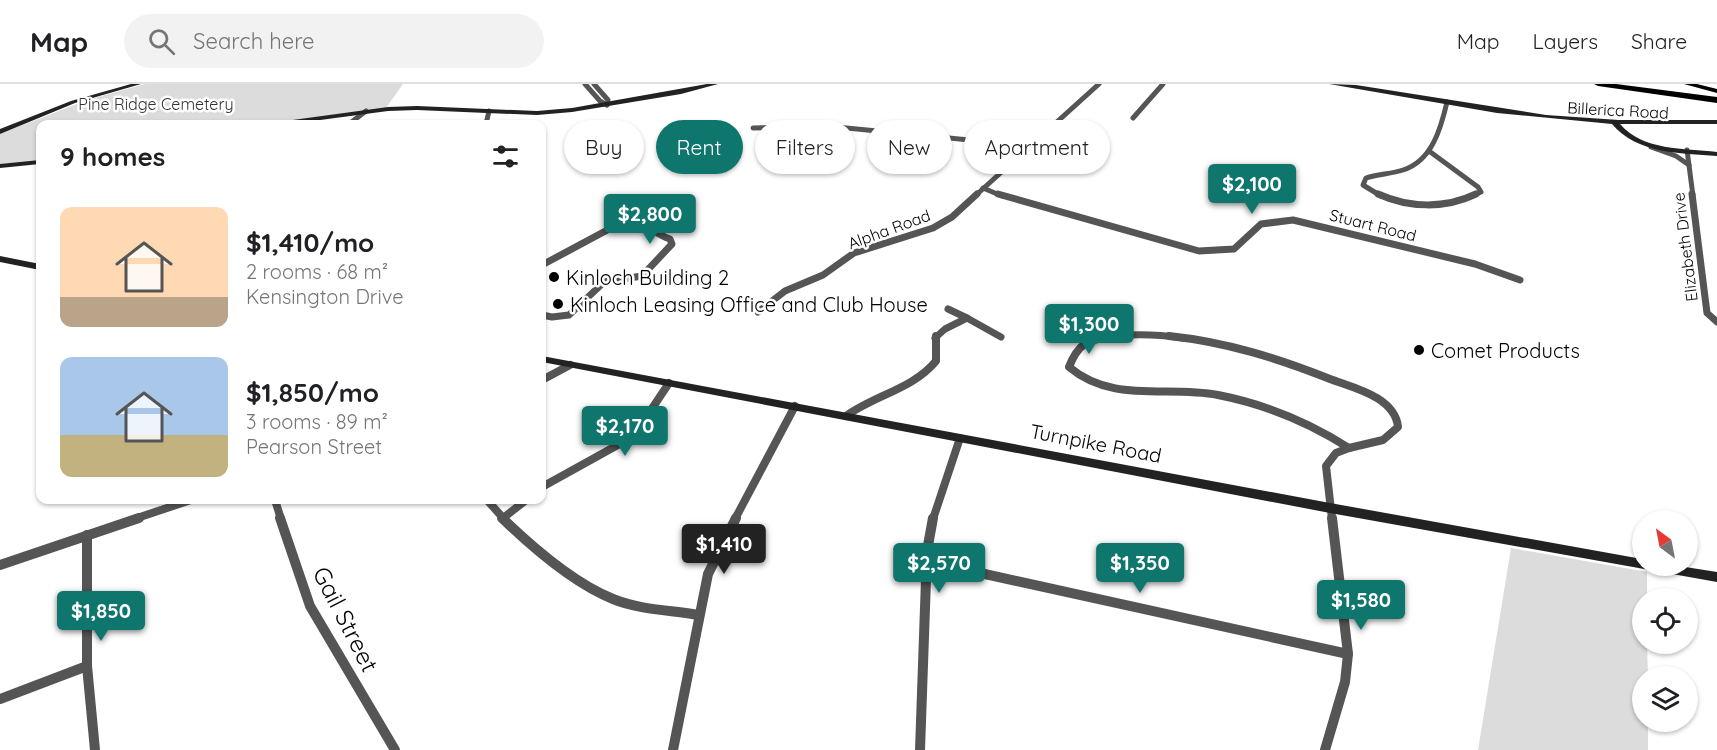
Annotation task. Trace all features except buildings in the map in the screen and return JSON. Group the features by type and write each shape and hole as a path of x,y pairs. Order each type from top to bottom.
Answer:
{"highway":[{"path":"1598,84 1717,100"},
{"path":"1631,84 1717,93"},
{"path":"1688,84 1717,93"}],"main road":[{"path":"0,132 73,102 138,84"},
{"path":"305,120 366,111 417,108 537,113 607,105 715,84"},
{"name":"Billerica Road","path":"1332,84 1562,122 1621,126 1717,127"},
{"name":"Billerica Road","path":"1621,126 1717,122"},
{"path":"1621,126 1626,136 1637,141 1717,154"},
{"path":"0,166 36,162"},
{"path":"0,259 36,266"},
{"name":"Turnpike Road","path":"546,360 1330,508 1632,562"},
{"path":"1698,575 1717,578"}],"street":[{"path":"585,84 600,101 607,105 608,100 594,84"},
{"name":"Alpha Road","path":"1060,120 1099,84"},
{"path":"1133,118 1163,84"},
{"path":"1429,151 1443,164 1476,183 1481,192 1448,202 1418,203 1393,200 1363,185 1366,178 1373,175 1417,165 1429,151 1438,135 1447,102"},
{"path":"354,120 366,111"},
{"path":"487,120 489,111"},
{"path":"753,128 826,126 964,139"},
{"name":"Elizabeth Drive","path":"1637,141 1671,154 1689,165"},
{"name":"Elizabeth Drive","path":"1687,150 1707,313 1717,322"},
{"name":"Alpha Road","path":"758,312 785,291 823,274 854,254 942,224 1000,174"},
{"name":"Stuart Road","path":"983,189 1198,251 1221,252 1234,249 1261,224 1293,220 1475,264 1520,280"},
{"path":"546,263 626,220 640,220 649,224 657,235 670,239 672,244 642,276 604,282 572,314 566,317 546,318"},
{"path":"948,309 1001,337"},
{"path":"846,416 863,403 924,374 936,361 935,336 967,318"},
{"path":"1325,750 1345,682 1348,654 1330,508 1327,462 1336,453 1376,443 1392,436 1398,424 1390,409 1368,394 1276,358 1222,344 1140,334 1117,335 1079,345 1071,354 1070,367 1073,371 1101,387 1123,390 1197,392 1228,397 1325,434 1349,448"},
{"path":"546,378 570,365"},
{"path":"546,485 625,441 637,429 669,383"},
{"path":"673,750 708,574 795,406"},
{"path":"920,750 926,561 930,528 960,438"},
{"path":"0,565 179,504"},
{"name":"Gail Street","path":"276,504 310,606 395,750"},
{"path":"490,504 502,519 604,595 633,604 699,615"},
{"path":"502,519 521,504"},
{"path":"87,535 87,666 95,750"},
{"path":"926,561 1348,654"},
{"path":"0,699 87,666"}],"green space":[{"name":"Pine Ridge Cemetery","path":"145,84 403,84 386,108 298,120 36,120 36,161 0,165 0,134 87,100"},
{"path":"1511,548 1632,569 1632,576 1647,576 1647,588 1632,588 1632,654 1647,654 1648,666 1632,666 1632,732 1648,732 1648,750 1478,750"}],"place":[{"name":"Kinloch Building 2","path":"554,277"},
{"name":"Kinloch Leasing Office and Club House","path":"558,304"},
{"name":"Comet Products","path":"1419,350"}]}
